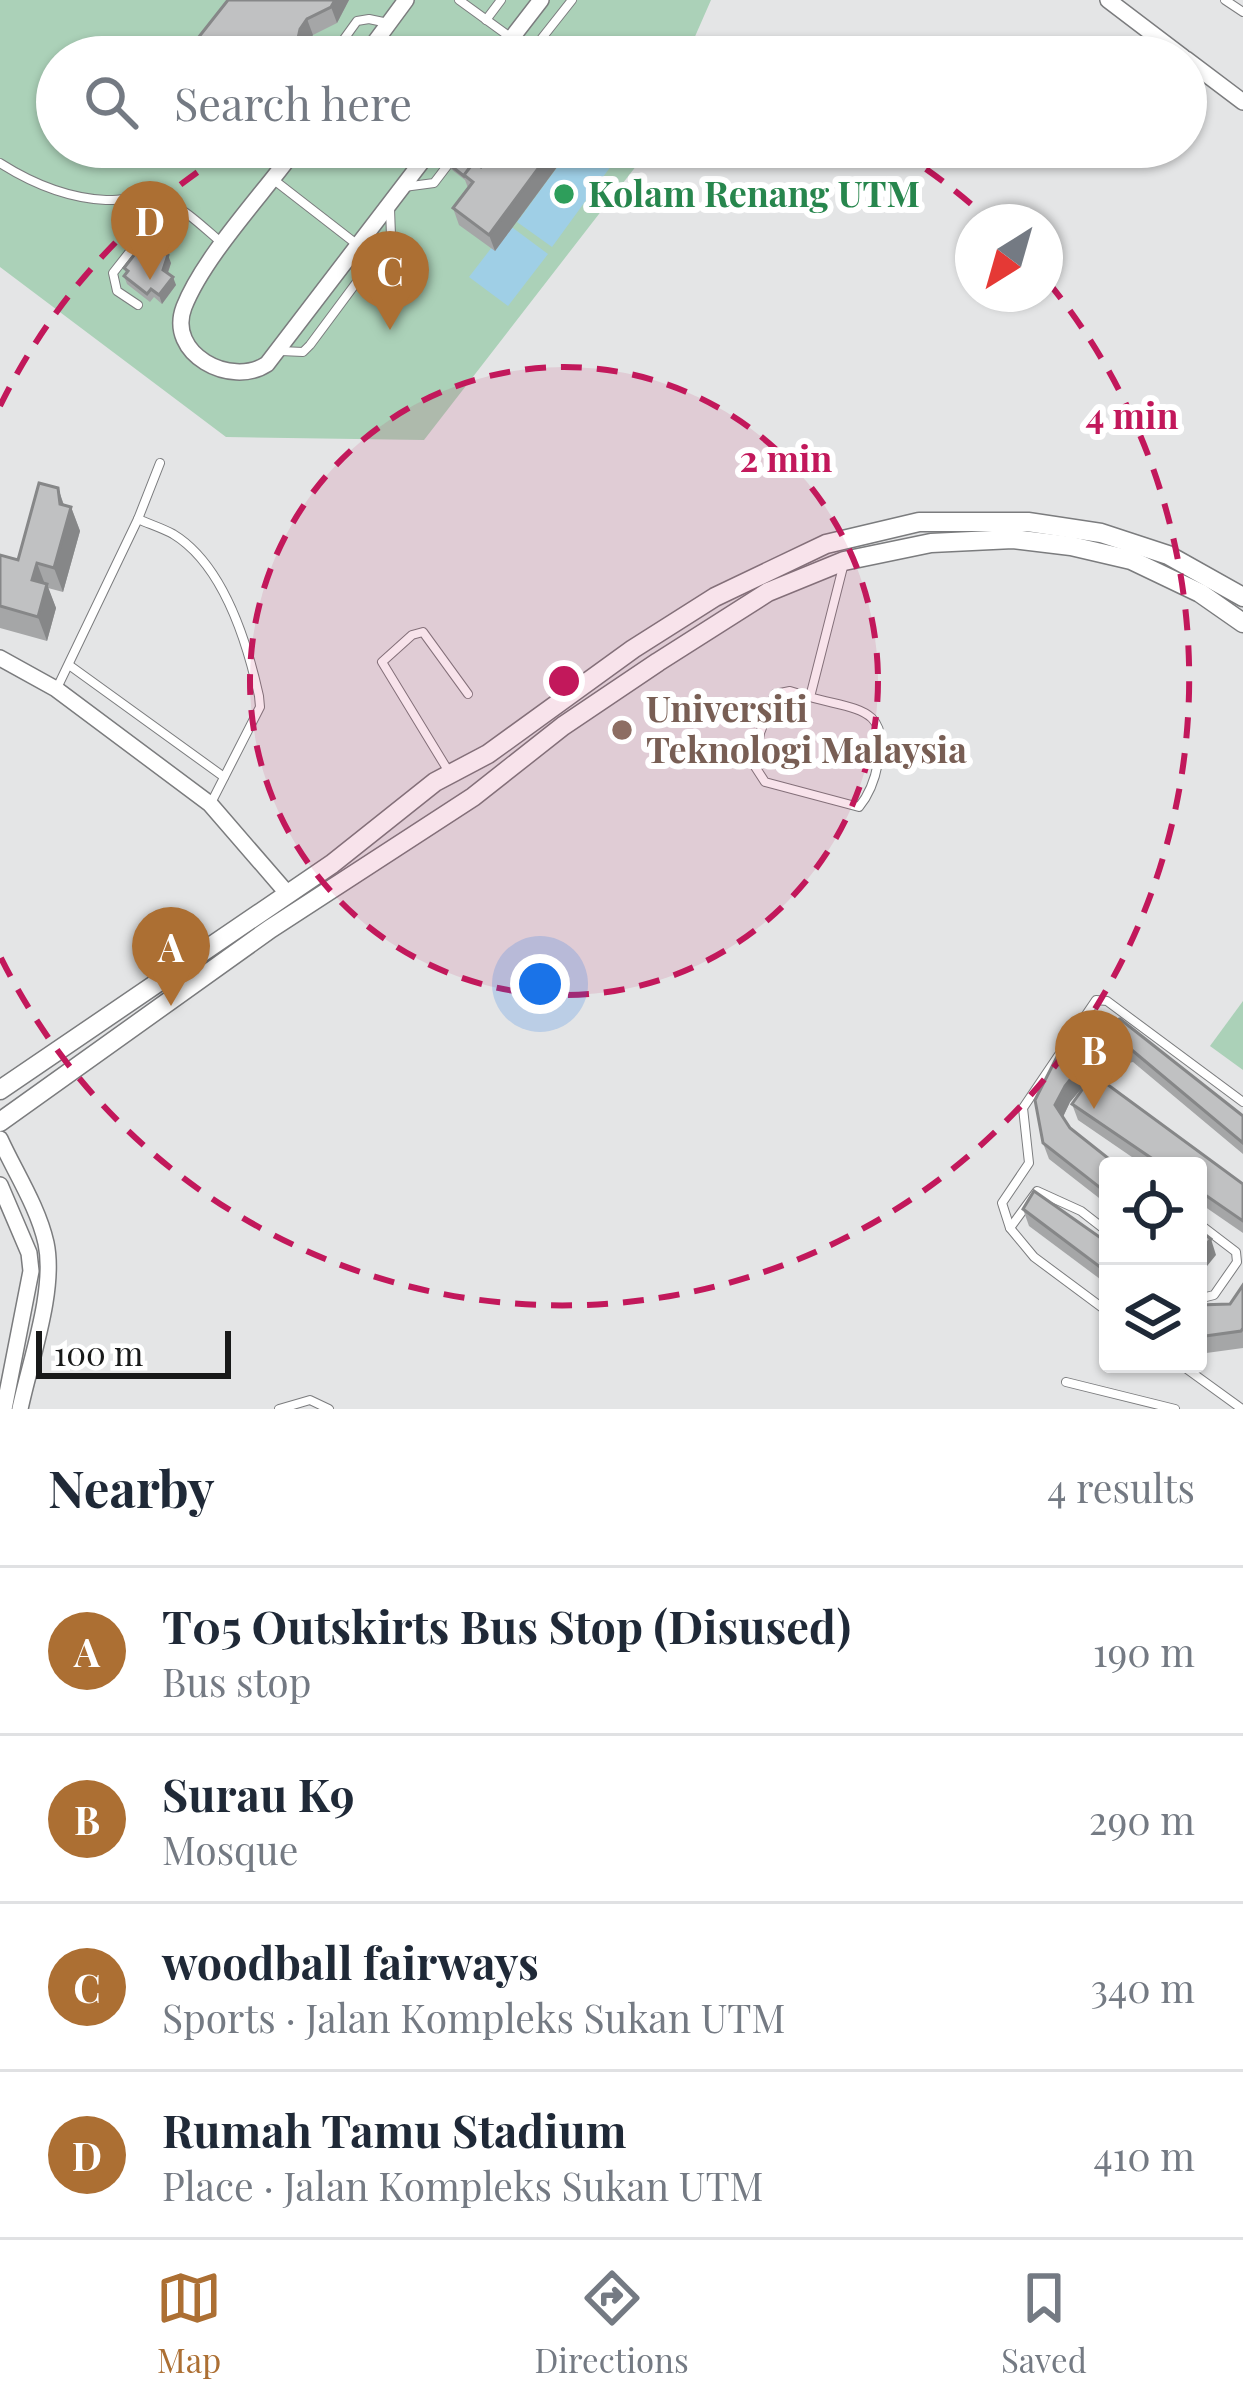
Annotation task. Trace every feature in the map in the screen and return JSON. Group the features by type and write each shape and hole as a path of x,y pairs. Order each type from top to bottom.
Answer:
{"street":[{"path":"379,36 406,0"},
{"path":"511,36 541,0"},
{"path":"1108,0 1156,36"},
{"path":"1207,75 1243,102"},
{"path":"282,168 209,266 183,310 184,335 193,352 215,368 244,374 267,364 418,168"},
{"path":"0,1090 332,864 418,795 488,754 633,650 715,597 798,556 863,533 920,522 1028,522 1102,533 1168,555 1243,597"},
{"path":"0,1122 270,928 473,797 563,726 767,592 844,561 931,544 1013,539 1071,546 1131,560 1200,593 1243,623"},
{"path":"0,658 56,689 210,805 287,893"},
{"path":"418,795 425,813 419,830"},
{"path":"0,1139 38,1221 48,1259 47,1286 20,1409"},
{"path":"0,1186 23,1238 31,1271 4,1409"}],"lane":[{"path":"459,0 509,36"},
{"path":"486,20 501,0"},
{"path":"544,36 572,0"},
{"path":"1226,0 1243,12"},
{"path":"346,36 362,18 389,23"},
{"path":"0,164 72,196 103,200 155,197 169,202 224,245"},
{"path":"404,187 434,183 445,168"},
{"path":"274,179 360,247"},
{"path":"137,305 117,291 113,273 169,202"},
{"path":"279,351 303,352 310,345 391,236 390,205"},
{"path":"56,689 160,463"},
{"path":"138,519 174,535 203,561 229,605 248,658 260,707 210,805"},
{"path":"810,697 844,561"},
{"path":"450,773 382,662 412,635 423,632 468,694"},
{"path":"69,665 224,777"},
{"path":"790,691 810,697 872,716 880,724 878,766 860,807 764,782 756,773 760,733 775,694 790,691"},
{"path":"1099,1305 1034,1257 1010,1228 1002,1203 1029,1163 1023,1108 1096,1000 1108,1001 1243,1102"},
{"path":"1010,1228 1037,1191 1081,1211 1099,1225"},
{"path":"1207,1230 1236,1252 1237,1262 1214,1295 1207,1296"},
{"path":"1192,1373 1242,1409"},
{"path":"1066,1382 1175,1409"},
{"path":"279,1409 310,1400 328,1409"}],"green space":[{"path":"0,0 711,0 695,36 36,36 36,168 635,168 424,440 226,437 0,267"},
{"path":"1243,1001 1243,1070 1210,1046"}],"water":[{"name":"Kolam Renang UTM","path":"557,168 610,168 552,247 517,222"},
{"name":"Kolam Renang UTM","path":"509,225 548,254 508,306 469,277"}],"building":[{"path":"228,0 335,0 307,19 298,36 200,36"},
{"path":"469,168 538,168 489,235 453,208 473,182 464,175"},
{"path":"157,246 168,255 163,270 173,277 159,295 151,289 147,294 124,276 128,271 124,268 138,250 152,252"},
{"path":"39,483 58,488 60,504 71,507 54,568 37,563 32,580 47,584 38,617 0,606 0,555 18,560"},
{"path":"1120,1019 1243,1116 1243,1143 1127,1046 1090,1055 1055,1105 1070,1128 1107,1157 1099,1157 1099,1187 1043,1143 1035,1100 1069,1033"},
{"path":"1085,1068 1206,1157 1150,1157 1072,1104 1084,1087"},
{"path":"1207,1158 1243,1184 1243,1221 1207,1196"},
{"path":"1034,1191 1099,1237 1099,1266 1023,1209"},
{"path":"1243,1285 1241,1331 1207,1336 1207,1305 1230,1304"}],"place":[{"name":"Kolam Renang UTM","path":"564,194"},
{"name":"Rumah Tamu Stadium","path":"150,280"},
{"name":"woodball fairways","path":"390,330"},
{"name":"Universiti Teknologi Malaysia","path":"622,730"},
{"name":"T05 Outskirts Bus Stop (Disused)","path":"171,1006"},
{"name":"Surau K9","path":"1094,1109"}]}
